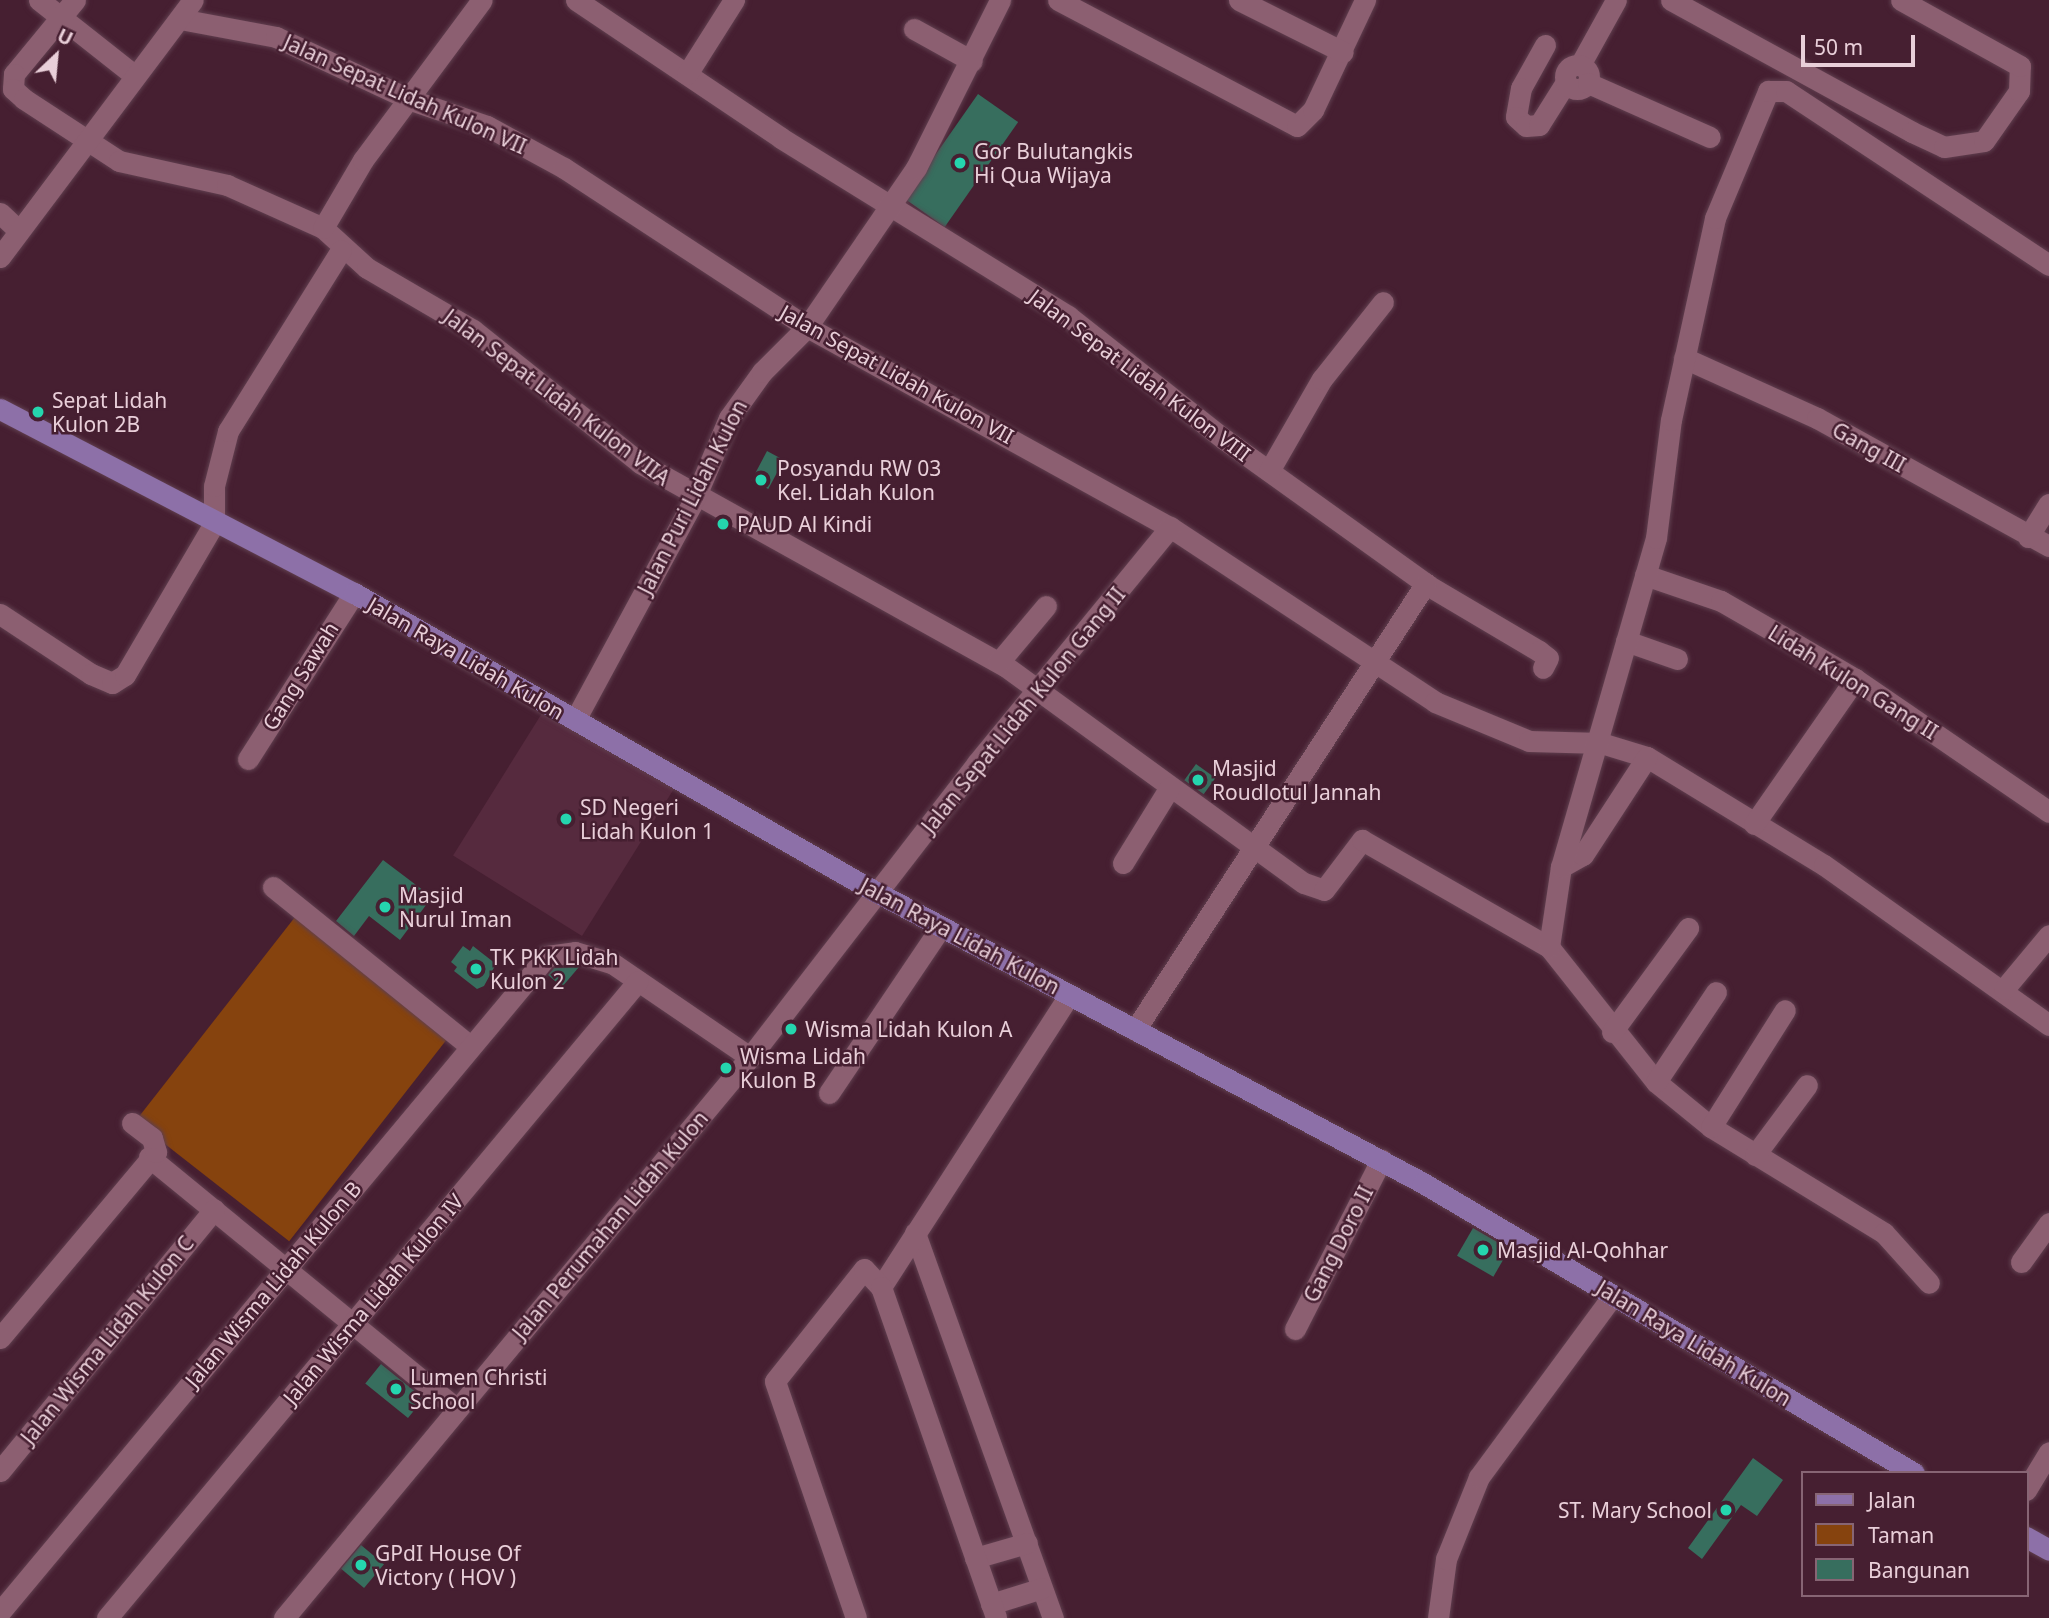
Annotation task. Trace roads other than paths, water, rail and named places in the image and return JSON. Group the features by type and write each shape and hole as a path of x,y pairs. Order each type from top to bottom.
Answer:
{"main road":[{"name":"Jalan Raya Lidah Kulon","path":"0,409 214,523 354,593 878,893 1381,1160 1911,1471"},
{"path":"2028,1538 2049,1550"}],"street":[{"path":"39,0 68,8 134,75"},
{"path":"0,257 85,137 193,0"},
{"path":"323,228 363,160 411,100 482,0"},
{"name":"Jalan Sepat Lidah Kulon VIII","path":"576,0 889,206 1068,316 1269,471 1426,583 1539,651 1548,658 1543,668"},
{"path":"688,74 734,0"},
{"name":"Jalan Puri Lidah Kulon","path":"575,720 695,498 745,393 807,327 889,206 942,124 1000,0"},
{"path":"1058,0 1297,126 1313,110 1343,52 1365,0"},
{"path":"1239,0 1343,52"},
{"path":"1545,45 1521,88 1516,117 1526,126 1539,125 1566,82 1574,89 1584,74 1616,0"},
{"path":"1671,0 1944,147 1984,141 2019,91 2020,66 1901,0"},
{"name":"Jalan Sepat Lidah Kulon VIIA","path":"68,8 15,74 13,89 119,161 220,183 323,228 341,250 473,330 640,463 695,498 999,662 1255,848 1321,891 1362,839 1549,947"},
{"name":"Jalan Sepat Lidah Kulon VII","path":"180,19 276,37 411,100 487,126 564,168 807,327 1170,527 1321,624 1375,666 1497,733 1529,741 1601,743 1647,757 1754,824 2004,989 2049,1025"},
{"path":"914,29 971,61"},
{"path":"1584,74 1710,137"},
{"path":"1929,1283 1884,1233 1711,1127 1656,1082 1612,1032 1549,947 1561,867 1601,743 1626,641 1656,538 1684,358 1715,218 1770,89 1786,91 2049,265"},
{"path":"0,213 19,231"},
{"path":"0,614 91,674 112,683 120,680 214,523 214,486 228,431 341,250"},
{"path":"1269,471 1322,379 1383,302"},
{"name":"Gang III","path":"1684,358 1817,418 2049,547"},
{"path":"2028,537 2049,504"},
{"name":"Jalan Sepat Lidah Kulon Gang II","path":"878,893 1037,688 1170,527"},
{"name":"Lidah Kulon Gang II","path":"1645,575 1721,601 1855,679 2049,812"},
{"path":"1135,1030 1375,666 1426,583"},
{"name":"Gang Sawah","path":"248,760 354,593"},
{"path":"999,662 1046,606"},
{"path":"1626,641 1677,659"},
{"path":"1754,824 1855,679"},
{"path":"1561,867 1583,855 1647,757"},
{"path":"1123,863 1170,787"},
{"path":"273,887 470,1046"},
{"name":"Jalan Perumahan Lidah Kulon","path":"284,1618 456,1408 750,1058 878,893"},
{"path":"829,1093 941,927"},
{"path":"1612,1032 1688,929"},
{"path":"2004,989 2049,934"},
{"name":"Jalan Wisma Lidah Kulon B","path":"0,1612 547,956 575,951 601,957 638,981"},
{"path":"638,981 750,1058"},
{"name":"Jalan Wisma Lidah Kulon IV","path":"107,1618 638,981"},
{"path":"1656,1082 1716,992"},
{"path":"881,1287 1069,995"},
{"path":"1711,1127 1785,1010"},
{"path":"1755,1155 1807,1085"},
{"path":"0,1338 149,1157 156,1143 132,1123"},
{"path":"149,1157 456,1408"},
{"name":"Gang Doro II","path":"1295,1329 1381,1160"},
{"name":"Jalan Wisma Lidah Kulon C","path":"0,1471 214,1210"},
{"path":"2021,1262 2049,1223"},
{"path":"915,1233 1053,1618"},
{"path":"856,1618 775,1381 864,1269 881,1287 994,1611 1042,1588"},
{"path":"1438,1618 1446,1559 1479,1477 1613,1295"},
{"path":"2028,1487 2049,1452"},
{"path":"975,1558 1027,1543"}],"place":[{"name":"Gor Bulutangkis Hi Qua Wijaya","path":"960,163"},
{"name":"Sepat Lidah Kulon 2B","path":"38,412"},
{"name":"Posyandu RW 03 Kel. Lidah Kulon","path":"761,480"},
{"name":"PAUD Al Kindi","path":"723,524"},
{"name":"Masjid Roudlotul Jannah","path":"1198,780"},
{"name":"SD Negeri Lidah Kulon 1","path":"566,819"},
{"name":"Masjid Nurul Iman","path":"385,907"},
{"name":"TK PKK Lidah Kulon 2","path":"476,969"},
{"name":"Wisma Lidah Kulon A","path":"791,1029"},
{"name":"Wisma Lidah Kulon B","path":"726,1068"},
{"name":"Masjid Al-Qohhar","path":"1483,1250"},
{"name":"Lumen Christi School","path":"396,1389"},
{"name":"ST. Mary School","path":"1726,1510"},
{"name":"GPdI House Of Victory ( HOV )","path":"361,1565"}]}
